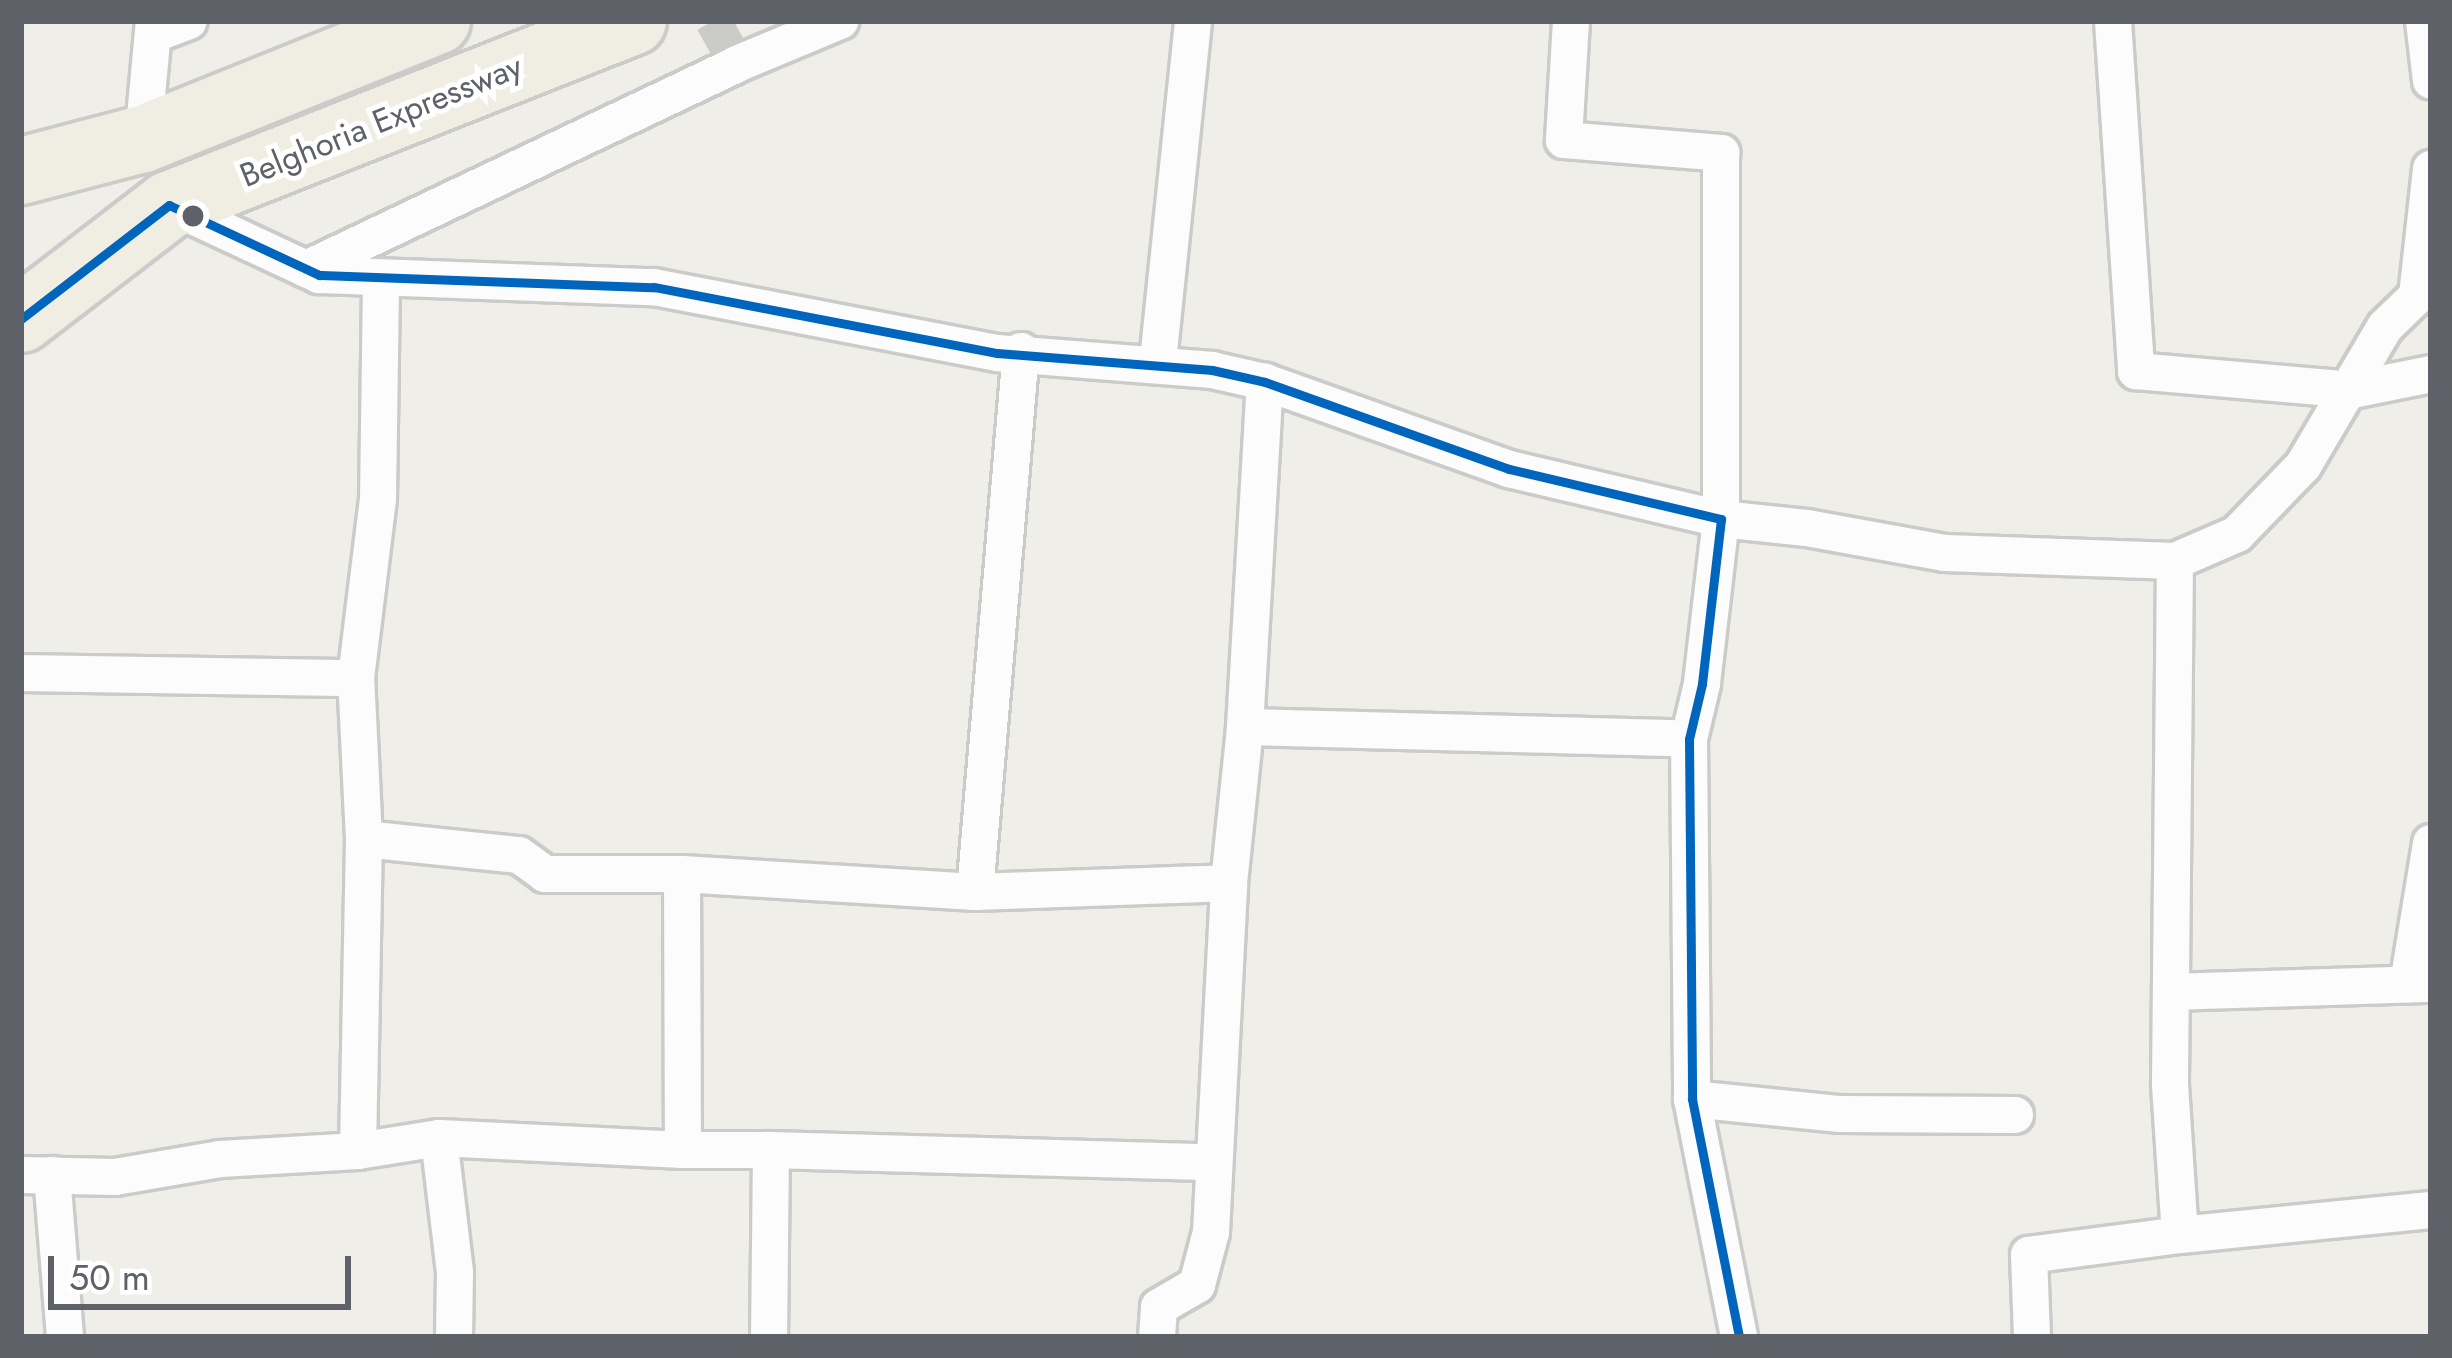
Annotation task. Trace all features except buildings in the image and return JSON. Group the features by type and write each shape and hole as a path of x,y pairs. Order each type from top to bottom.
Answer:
{"highway":[{"path":"21,171 142,139 436,21"},
{"name":"Belghoria Expressway","path":"21,320 170,205 633,21"}],"street":[{"path":"142,139 154,27 189,21"},
{"path":"306,268 736,64 840,21"},
{"path":"1158,362 1193,21"},
{"path":"1571,21 1564,140 1721,153 1721,519 1702,684 1689,740 1692,1099 1739,1337"},
{"path":"2113,21 2136,371 2352,390 2431,374"},
{"path":"2424,21 2431,81"},
{"path":"170,205 320,275 654,287 997,352 1158,362 1264,382 1508,469 1721,519 1808,528 1945,553 2175,561 2236,534 2302,466 2352,390 2385,327 2417,296 2431,169"},
{"path":"358,1151 364,839 356,679 378,500 381,280"},
{"path":"975,892 1021,351"},
{"path":"1157,1337 1159,1307 1197,1286 1211,1232 1229,883 1245,728 1264,382"},
{"path":"2175,561 2170,1085 2180,1235"},
{"path":"21,673 356,679"},
{"path":"1245,728 1689,740"},
{"path":"364,839 519,855 545,874 682,874 975,892 1229,883"},
{"path":"2172,992 2420,984 2431,843"},
{"path":"682,874 683,1150"},
{"path":"1692,1099 1840,1114 2015,1115"},
{"path":"65,1337 36,1175 115,1177 220,1159 358,1151 439,1138 683,1150 1214,1162"},
{"path":"439,1138 455,1273 454,1337"},
{"path":"769,1337 771,1150"},
{"path":"2032,1337 2029,1255 2431,1210"}],"tunnel":[{"path":"713,21 737,64"}],"transit line":[{"path":"21,319 169,205 319,275 654,287 997,353 1212,370 1265,382 1509,469 1721,519 1702,684 1689,739 1692,1099 1739,1337"}]}
